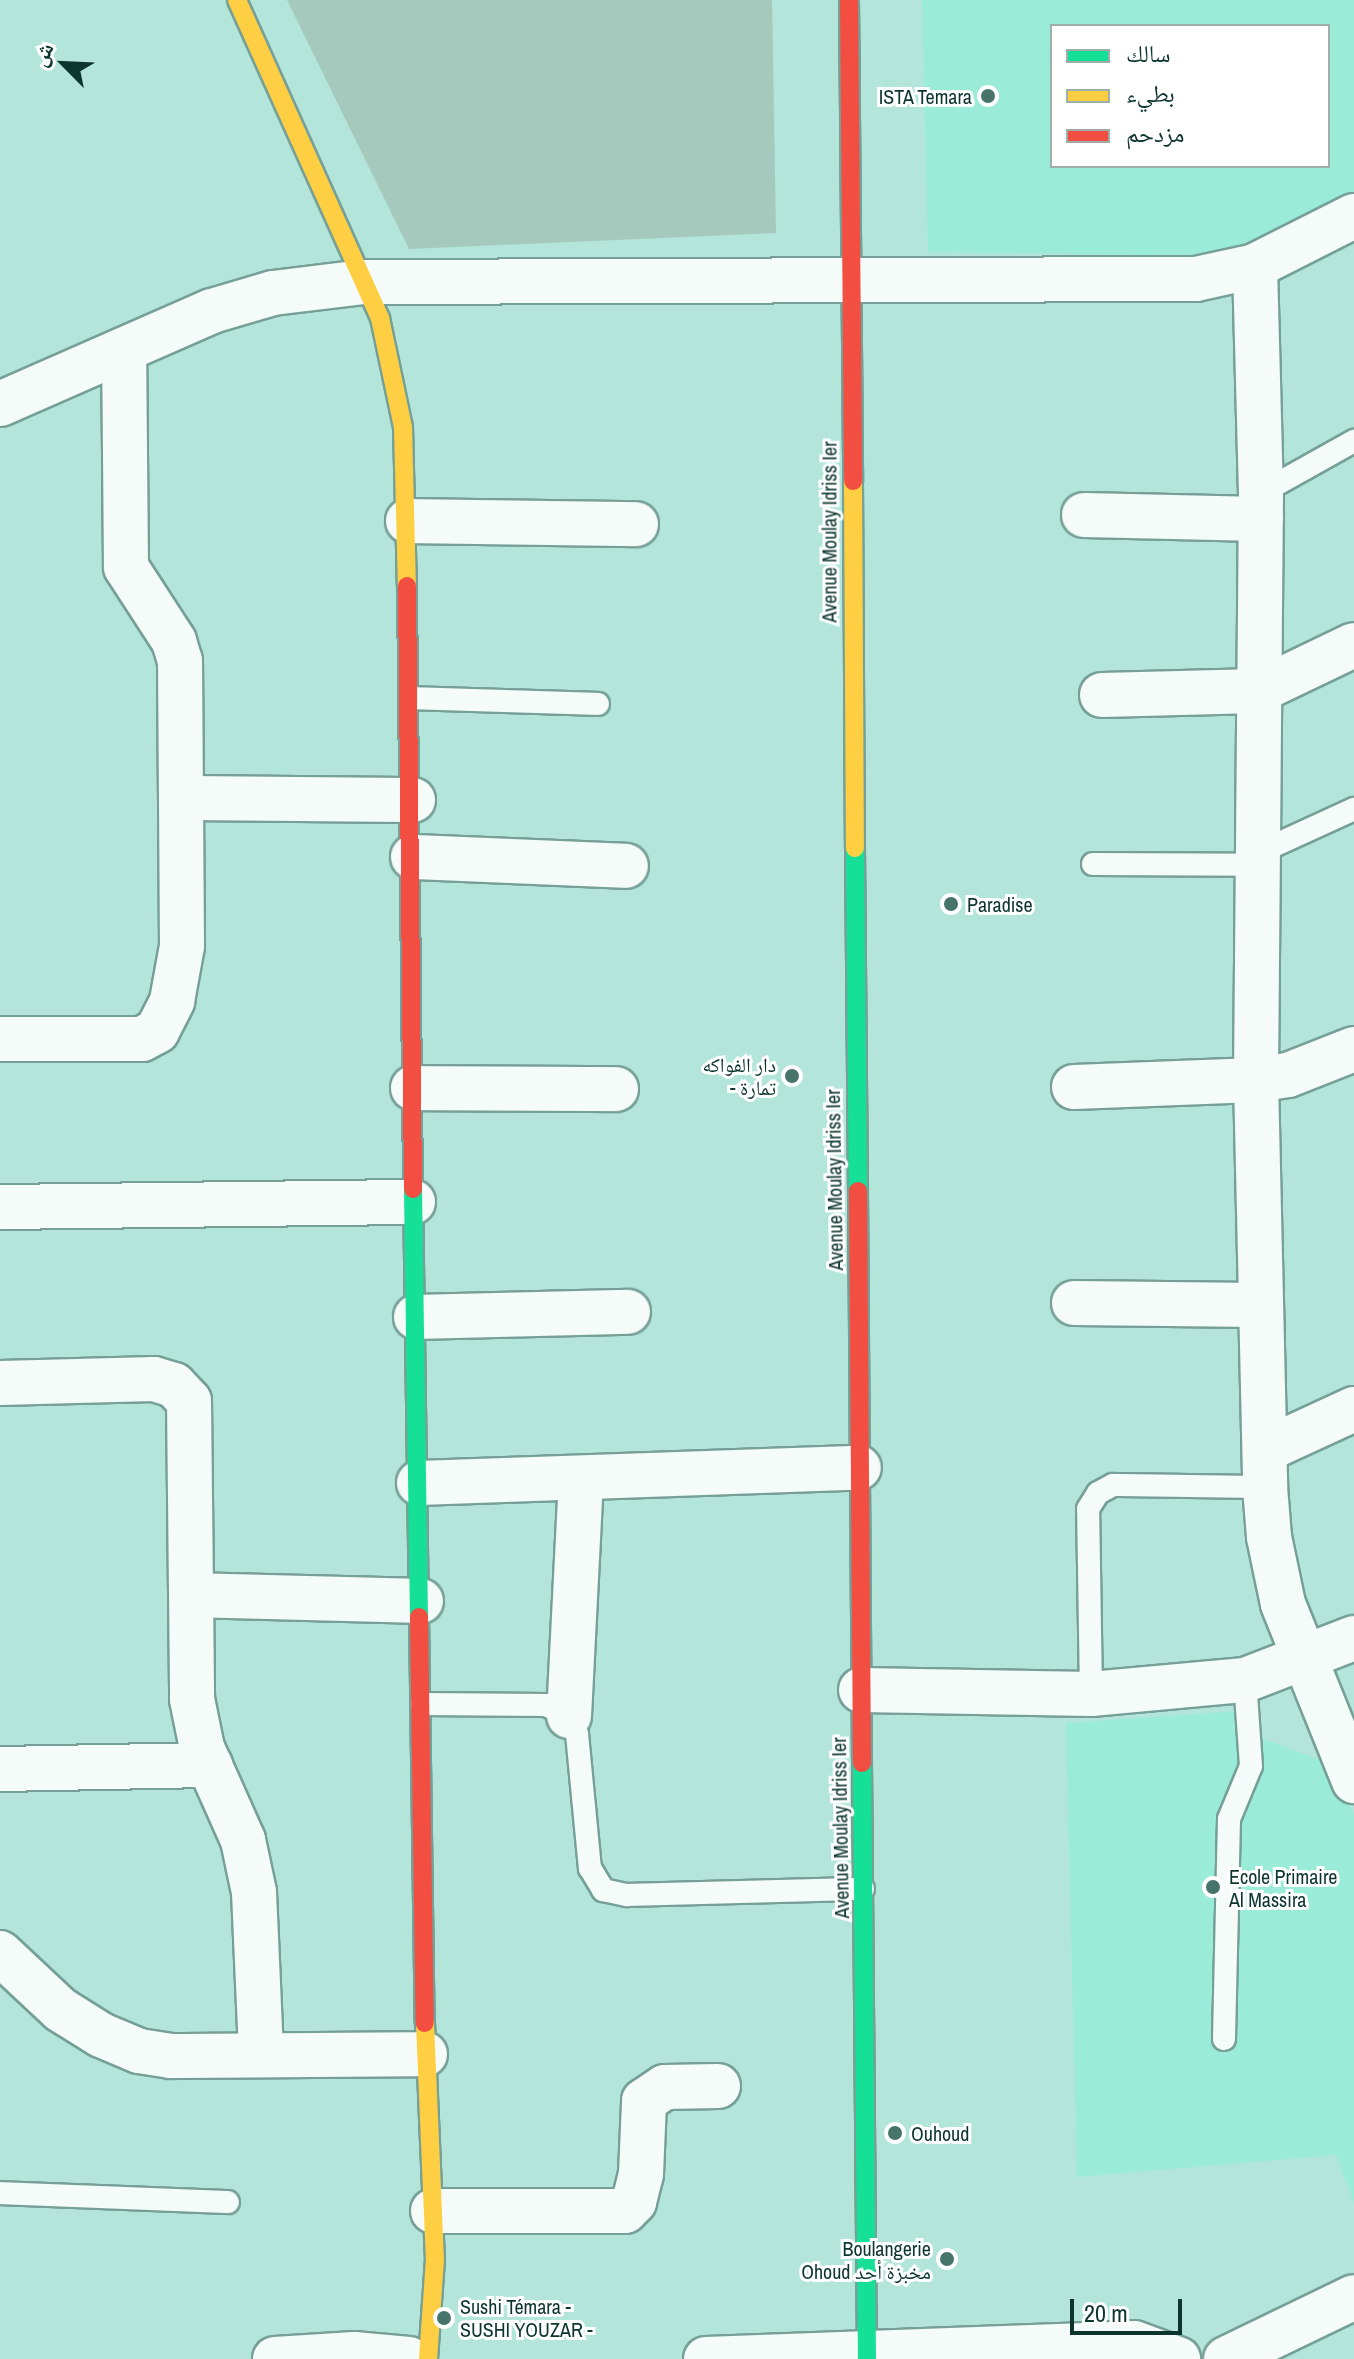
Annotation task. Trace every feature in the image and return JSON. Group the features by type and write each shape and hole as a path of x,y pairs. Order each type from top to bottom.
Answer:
{"street":[{"path":"237,0 309,170 364,282 394,369 408,521 413,800 413,1202 425,2054 433,2211 428,2359"},
{"name":"Avenue Moulay Idriss Ier","path":"849,0 867,2355"},
{"path":"0,404 212,311 273,293 364,282 850,283 1196,279 1255,266 1354,216"},
{"path":"1255,266 1261,506 1256,1080 1265,1469 1271,1550 1304,1661 1354,1781"},
{"path":"0,1039 142,1039 157,1031 172,1001 182,946 180,661 174,641 132,581 123,552 124,350"},
{"path":"1084,515 1261,506"},
{"path":"408,521 636,524"},
{"path":"1102,695 1258,691 1354,645"},
{"path":"183,798 413,800"},
{"path":"413,857 626,866"},
{"path":"1074,1087 1256,1080 1288,1075 1354,1049"},
{"path":"413,1088 616,1089"},
{"path":"0,1207 413,1202"},
{"path":"1074,1303 1259,1305"},
{"path":"416,1317 628,1312"},
{"path":"0,1383 154,1379 184,1393 193,1435 192,1699 210,1765 243,1840 254,1892 261,2054"},
{"path":"1265,1469 1354,1409"},
{"path":"419,1483 859,1468"},
{"path":"569,1716 581,1478"},
{"path":"192,1595 421,1601"},
{"path":"861,1690 1091,1694 1245,1680 1304,1661 1354,1638"},
{"path":"0,1769 210,1765"},
{"path":"0,1953 61,2010 101,2035 139,2051 170,2056 425,2054"},
{"path":"433,2211 625,2211 634,2202 641,2174 644,2101 665,2087 718,2086"},
{"path":"1226,2359 1354,2297"},
{"path":"706,2359 1134,2343 1178,2359"},
{"path":"275,2359 354,2354 409,2359"}],"lane":[{"path":"1261,506 1354,441"},
{"path":"411,698 598,704"},
{"path":"1093,864 1259,859 1354,809"},
{"path":"1091,1694 1088,1509 1098,1493 1113,1485 1265,1469"},
{"path":"1224,2039 1229,1819 1251,1766 1245,1680"},
{"path":"422,1704 546,1705 569,1716 577,1734 590,1868 603,1890 627,1895 863,1889"},
{"path":"0,2193 228,2202"}],"shaded area":[{"name":"ISTA Temara","path":"922,0 1354,0 1354,197 1230,256 928,252"},
{"name":"Ecole Primaire Al Massira","path":"1238,1711 1235,1728 1331,1764 1354,1815 1354,2204 1336,2155 1077,2177 1066,1723"}],"building":[{"path":"287,0 772,0 776,233 409,249"}],"traffic: fast":[{"path":"855,848 858,1191"},
{"path":"413,1189 419,1617"},
{"path":"862,1763 867,2359"}],"traffic: slow":[{"path":"237,0 380,318 403,427 407,586"},
{"path":"853,481 855,848"},
{"path":"425,2023 435,2259 428,2359"}],"traffic: jam":[{"path":"849,0 853,481"},
{"path":"407,586 413,1189"},
{"path":"858,1191 862,1763"},
{"path":"419,1617 425,2023"}],"place":[{"name":"ISTA Temara","path":"988,96"},
{"name":"Paradise","path":"951,904"},
{"name":"دار الفواكه - تمارة","path":"792,1076"},
{"name":"Ecole Primaire Al Massira","path":"1213,1887"},
{"name":"Ouhoud","path":"895,2133"},
{"name":"Boulangerie Ohoud مخبزة أحد","path":"947,2259"},
{"name":"Sushi Témara - SUSHI YOUZAR -","path":"444,2318"}]}
